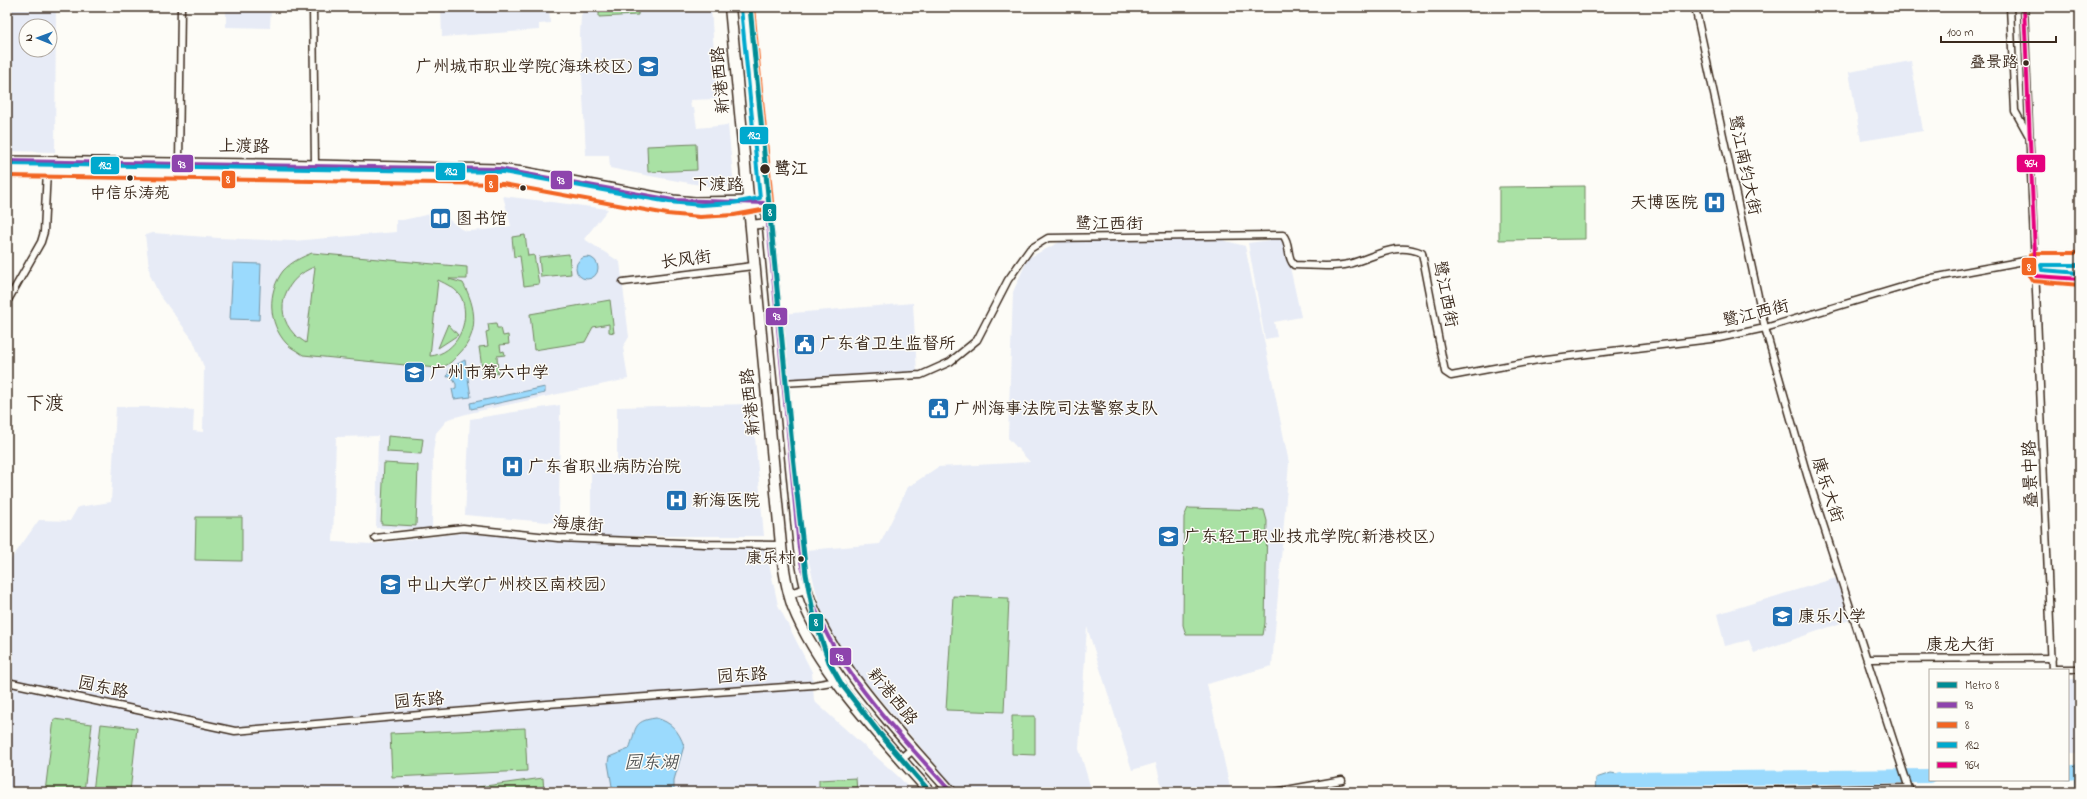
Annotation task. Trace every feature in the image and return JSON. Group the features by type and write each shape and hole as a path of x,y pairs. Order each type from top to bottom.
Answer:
{"main road":[{"name":"新港西路","path":"730,7 745,161 753,266 781,545 789,594 808,638 837,681 930,792"},
{"name":"新港西路","path":"747,7 763,158 782,383 798,546 806,589 822,626 847,667 913,749 951,792"},
{"path":"745,161 763,158"},
{"name":"上渡路","path":"7,161 315,165 481,173"},
{"name":"上渡路","path":"7,170 481,173"},
{"name":"下渡路","path":"481,173 524,172 673,200 748,204 766,203"}],"street":[{"path":"179,163 180,7"},
{"path":"312,7 315,165"},
{"name":"鹭江南约大街","path":"1695,7 1765,328"},
{"path":"2010,7 2015,111 2030,138"},
{"path":"2024,7 2036,276 2080,279"},
{"path":"7,302 43,237 48,170"},
{"path":"750,225 768,223"},
{"name":"鹭江西街","path":"782,383 921,375 950,362 977,340 1008,280 1030,249 1048,238 1283,236 1287,240 1291,262 1294,265 1348,264 1393,249 1411,248 1422,253 1445,372 1451,376 1538,360 1719,338 1765,328 1932,278 2035,258"},
{"path":"2035,258 2080,259"},
{"name":"长风街","path":"623,282 753,266"},
{"name":"叠景中路","path":"2036,276 2052,669"},
{"name":"康乐大街","path":"1765,328 1807,475 1868,659 1909,790"},
{"name":"海康街","path":"375,538 463,528 580,539 781,545"},
{"path":"789,594 806,589"},
{"name":"康龙大街","path":"1868,659 2052,658"},
{"path":"2052,669 2080,669"},
{"name":"园东路","path":"7,682 235,731 547,704 814,685 837,681"},
{"name":"新港西路","path":"901,759 913,749"},
{"path":"1275,792 1342,780"},
{"path":"1688,792 1909,790"}],"shaded area":[{"path":"7,7 56,7 56,18 18,18 18,58 56,58 55,152 7,151"},
{"path":"226,7 271,7 270,28 226,27"},
{"path":"441,7 549,7 550,23 539,24 539,30 442,37"},
{"name":"广州城市职业学院(海珠校区)","path":"585,7 711,7 717,99 690,100 691,108 694,108 697,128 728,125 734,186 706,186 610,168 609,155 586,155 580,35 581,16"},
{"path":"1911,61 1923,131 1861,141 1849,72"},
{"name":"中山大学(广州校区南校园)","path":"503,196 608,209 584,239 620,262 629,337 623,347 628,379 448,419 436,433 433,452 432,530 376,528 378,436 336,437 333,542 372,544 463,533 538,539 766,549 778,605 812,672 814,701 900,778 912,792 7,792 7,565 39,520 70,521 78,507 111,502 116,407 154,407 194,410 193,431 203,432 204,367 193,340 159,294 150,275 145,235 153,233 219,238 293,241 396,232 396,220 403,220 444,211 447,218 461,229 467,231 486,230 511,226"},
{"name":"广东轻工职业技术学院(新港校区)","path":"1203,235 1245,246 1289,463 1272,666 1207,684 1231,792 1163,792 1156,763 1132,770 1087,627 1079,749 1092,792 959,792 850,664 823,620 806,550 880,544 908,487 938,467 1030,462 1008,438 1013,292 1028,258 1062,241"},
{"path":"1279,239 1284,240 1301,317 1274,322 1277,337 1265,339 1248,243"},
{"path":"913,303 917,373 787,381 781,314"},
{"name":"新海医院","path":"752,404 764,536 591,536 591,467 617,467 617,407"},
{"name":"广东省职业病防治院","path":"560,405 559,523 465,515 470,419"},
{"name":"康乐小学","path":"1836,578 1850,620 1754,653 1749,640 1725,646 1717,614"},
{"path":"2069,679 2080,679 2080,754 2069,754"}],"green space":[{"path":"638,7 638,15 599,17 599,9"},
{"path":"696,144 697,170 648,172 647,146"},
{"path":"1585,186 1585,239 1499,240 1499,187"},
{"path":"525,235 528,256 534,255 539,284 524,286 520,256 514,257 512,237"},
{"path":"312,253 467,267 467,279 449,279 463,283 471,301 474,320 473,329 466,346 449,364 436,368 303,355 288,345 280,335 273,317 272,298 274,288 283,271 293,262","holes":["315,267 306,343 294,334 287,324 283,304 285,295 296,278","438,280 452,287 458,292 462,299 464,318 463,327 454,343 447,350 430,356"]},
{"path":"569,254 571,274 541,277 539,257"},
{"path":"610,300 614,333 609,332 609,324 593,327 585,342 534,350 530,314"},
{"path":"496,323 497,328 501,328 503,336 508,335 509,344 500,345 501,352 504,351 505,355 497,356 498,373 483,375 479,347 488,346 486,332 489,331 488,324"},
{"path":"448,324 458,335 438,348"},
{"path":"388,436 423,439 421,454 387,452"},
{"path":"384,463 418,465 416,526 381,524"},
{"path":"1188,508 1264,510 1267,521 1265,623 1263,635 1186,635 1183,625 1184,517"},
{"path":"196,517 242,517 242,561 195,560"},
{"path":"953,596 1009,598 1004,712 946,710"},
{"path":"1012,716 1035,716 1035,755 1012,754"},
{"path":"54,719 92,724 84,792 45,792"},
{"path":"101,724 137,728 130,792 93,792"},
{"path":"525,728 527,771 392,777 390,734"},
{"path":"543,778 544,792 478,792 478,787"},
{"path":"856,778 857,792 819,792 819,780"}],"water":[{"path":"587,257 591,258 597,264 597,272 591,278 587,279 583,278 577,272 576,268 577,264 583,258"},
{"path":"233,263 261,264 259,320 230,319"},
{"path":"465,360 471,397 454,399 452,389 456,388 456,384 451,376 447,377 450,368"},
{"path":"545,387 545,393 471,409 470,403"},
{"name":"园东湖","path":"656,718 666,722 674,728 680,736 684,746 674,780 674,792 613,792 608,763 609,757 629,749 634,732 642,721"},
{"path":"1611,773 1635,777 1622,787 1620,792 1595,792 1596,778"}],"waterway":[{"path":"2069,773 2080,771"},
{"path":"2075,772 2076,792"},
{"path":"1609,792 1621,779 1929,776"}],"metro line":[{"name":"8","path":"750,7 793,456 806,574 814,617 829,662 842,685 880,734 930,792"}],"transit line":[{"name":"8","path":"7,176 503,184 667,214 700,217 734,215 767,209 771,207 772,202 753,7"},
{"name":"964","path":"2024,7 2036,276 2080,279"},
{"name":"182","path":"7,164 503,172 669,202 701,205 733,203 760,198 741,8"},
{"name":"93","path":"7,161 499,169 673,200 766,203 799,548 806,584 819,618 835,650 878,709 951,792"},
{"name":"8","path":"2080,253 2034,253 2030,255 2029,273 2033,281 2080,285"},
{"name":"182","path":"2080,265 2041,265 2042,270 2080,273"}],"place":[{"name":"叠景路","path":"2026,63"},
{"name":"广州城市职业学院(海珠校区)","path":"648,67"},
{"name":"鹭江","path":"765,169"},
{"name":"中信乐涛苑","path":"130,178"},
{"name":"天博医院","path":"1714,203"},
{"name":"图书馆","path":"440,219"},
{"name":"广东省卫生监督所","path":"804,344"},
{"name":"广州市第六中学","path":"415,373"},
{"name":"广州海事法院司法警察支队","path":"938,409"},
{"name":"广东省职业病防治院","path":"513,467"},
{"name":"新海医院","path":"676,501"},
{"name":"广东轻工职业技术学院(新港校区)","path":"1169,537"},
{"name":"康乐村","path":"801,559"},
{"name":"中山大学(广州校区南校园)","path":"390,585"},
{"name":"康乐小学","path":"1783,617"}],"district":[{"name":"下渡","path":"45,404"}]}
